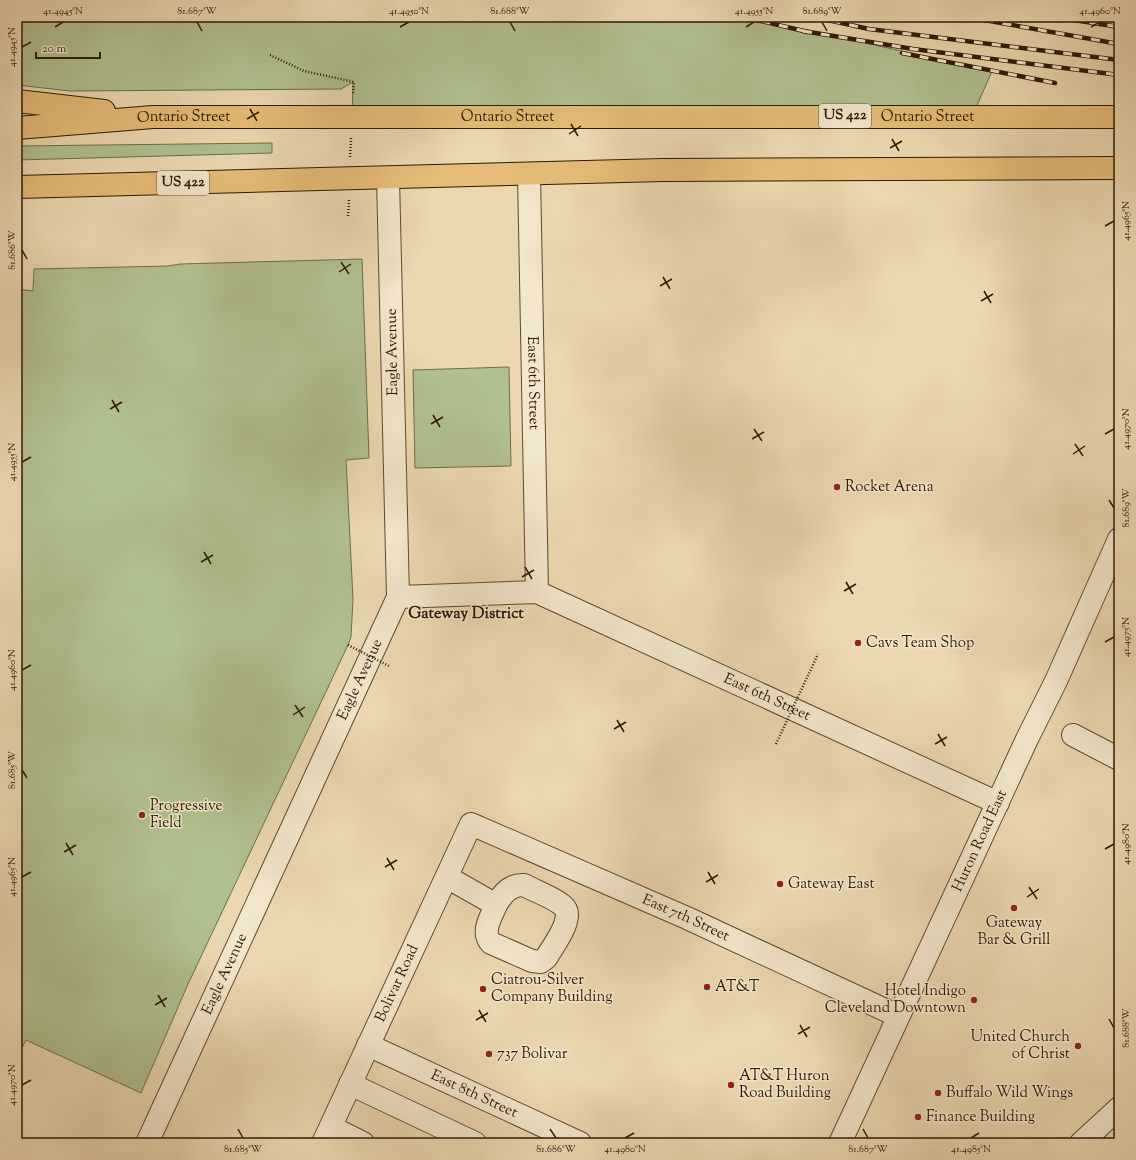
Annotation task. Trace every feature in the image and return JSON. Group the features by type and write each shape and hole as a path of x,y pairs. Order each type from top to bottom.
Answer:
{"main road":[{"path":"17,101 153,117"},
{"name":"Ontario Street","path":"17,128 153,117 1119,117"},
{"name":"US 422","path":"17,187 663,170 1119,168"}],"street":[{"name":"East 6th Street","path":"529,174 537,592"},
{"name":"Eagle Avenue","path":"147,1143 398,597 388,178"},
{"name":"Huron Road East","path":"840,1143 898,1016 1056,681 1119,539"},
{"name":"East 6th Street","path":"398,597 537,592 998,803"},
{"path":"1073,736 1119,759"},
{"name":"East 7th Street","path":"471,824 687,918 898,1016"},
{"name":"Bolivar Road","path":"327,1135 471,824"},
{"path":"447,876 496,905"},
{"name":"East 8th Street","path":"368,1045 580,1143"},
{"path":"350,1084 475,1143"},
{"path":"1081,1143 1119,1108"},
{"path":"327,1135 364,1143"}],"path":[{"path":"270,55 304,71 354,82"},
{"path":"348,645 389,666"},
{"path":"776,744 818,654"}],"green space":[{"path":"17,17 748,17 992,71 972,117 352,117 353,82 341,89 70,91 17,85"},
{"path":"272,143 272,153 17,160 17,146"},
{"name":"Progressive Field","path":"362,259 369,458 346,460 353,599 351,637 348,645 188,984 141,1093 26,1040 17,1057 17,289 33,291 34,269"},
{"path":"509,367 511,466 415,468 413,370"}],"railway":[{"path":"744,17 808,32"},
{"path":"814,17 869,29 1119,60"},
{"path":"967,17 1119,44"},
{"path":"1054,17 1119,27"},
{"path":"803,31 913,49 1119,75"},
{"path":"902,53 1055,83"}],"place":[{"name":"Rocket Arena","path":"837,487"},
{"name":"Cavs Team Shop","path":"858,643"},
{"name":"Progressive Field","path":"142,815"},
{"name":"Gateway East","path":"780,884"},
{"name":"Gateway Bar & Grill","path":"1014,908"},
{"name":"AT&T","path":"707,987"},
{"name":"Ciatrou-Silver Company Building","path":"483,989"},
{"name":"Hotel Indigo Cleveland Downtown","path":"974,1000"},
{"name":"United Church of Christ","path":"1078,1046"},
{"name":"737 Bolivar","path":"489,1054"},
{"name":"AT&T Huron Road Building","path":"731,1085"},
{"name":"Buffalo Wild Wings","path":"938,1093"},
{"name":"Finance Building","path":"918,1117"}],"district":[{"name":"Gateway District","path":"466,614"}]}
